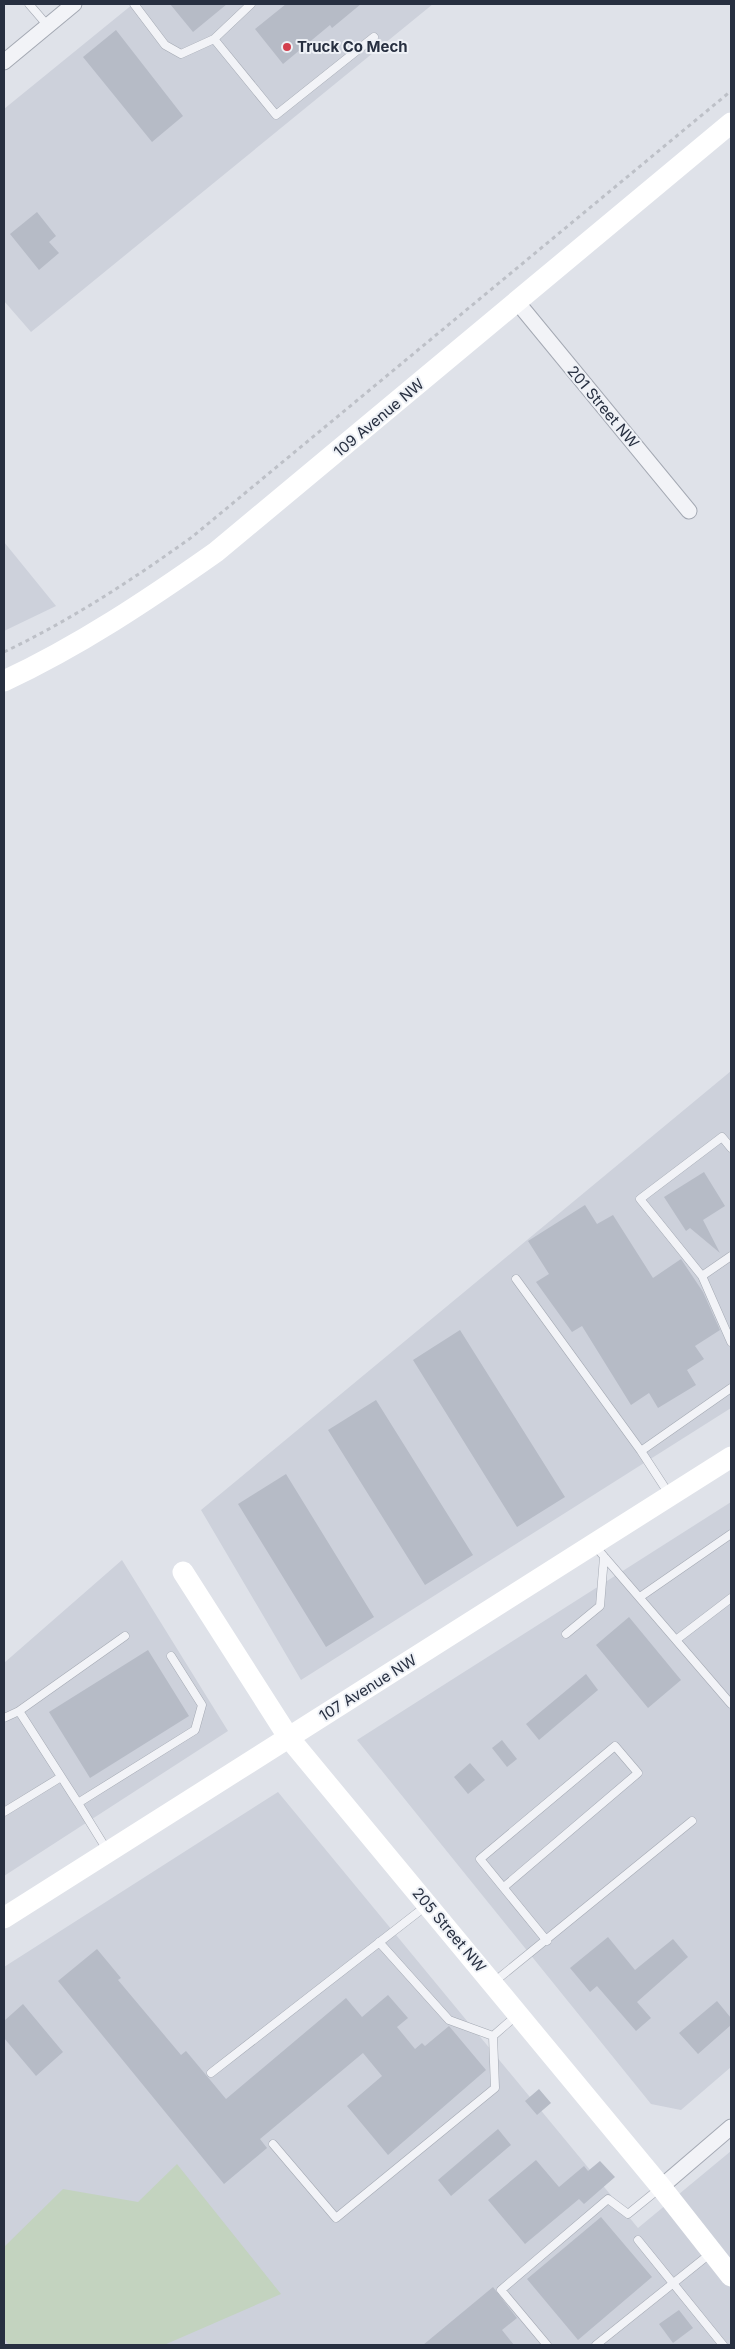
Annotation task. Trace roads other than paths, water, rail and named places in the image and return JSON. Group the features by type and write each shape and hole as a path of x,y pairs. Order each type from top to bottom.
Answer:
{"street":[{"path":"4,62 74,4"},
{"name":"109 Avenue NW","path":"4,681 91,635 152,597 216,552 518,303 731,123"},
{"name":"201 Street NW","path":"518,303 689,510"},
{"name":"107 Avenue NW","path":"4,1918 289,1738 599,1551 670,1496 731,1457"},
{"name":"205 Street NW","path":"183,1572 289,1738 662,2187 731,2276"},
{"path":"662,2187 731,2127"}],"lane":[{"path":"29,4 48,26"},
{"path":"134,4 165,45 181,54 214,39 251,4"},
{"path":"214,39 276,115 374,37"},
{"path":"731,1148 722,1137 640,1198 702,1276 731,1342"},
{"path":"702,1276 731,1256"},
{"path":"516,1279 641,1451 670,1496"},
{"path":"641,1451 731,1388"},
{"path":"640,1598 731,1534"},
{"path":"599,1551 731,1704"},
{"path":"566,1634 600,1606 599,1551"},
{"path":"676,1640 731,1598"},
{"path":"4,1718 19,1711 124,1636"},
{"path":"78,1803 195,1730 202,1705 172,1656"},
{"path":"19,1711 108,1852"},
{"path":"504,1888 638,1773 615,1746 480,1859 547,1941"},
{"path":"4,1812 61,1777"},
{"path":"493,1984 692,1820"},
{"path":"211,2073 428,1905"},
{"path":"379,1942 449,2020 493,2036"},
{"path":"493,2036 518,2014"},
{"path":"273,2144 336,2218 495,2088 493,2036"},
{"path":"547,2345 501,2290 608,2199 628,2214 662,2187"},
{"path":"638,2240 723,2345"},
{"path":"596,2345 712,2251"}],"place":[{"name":"Truck Co Mech","path":"287,47"}]}
